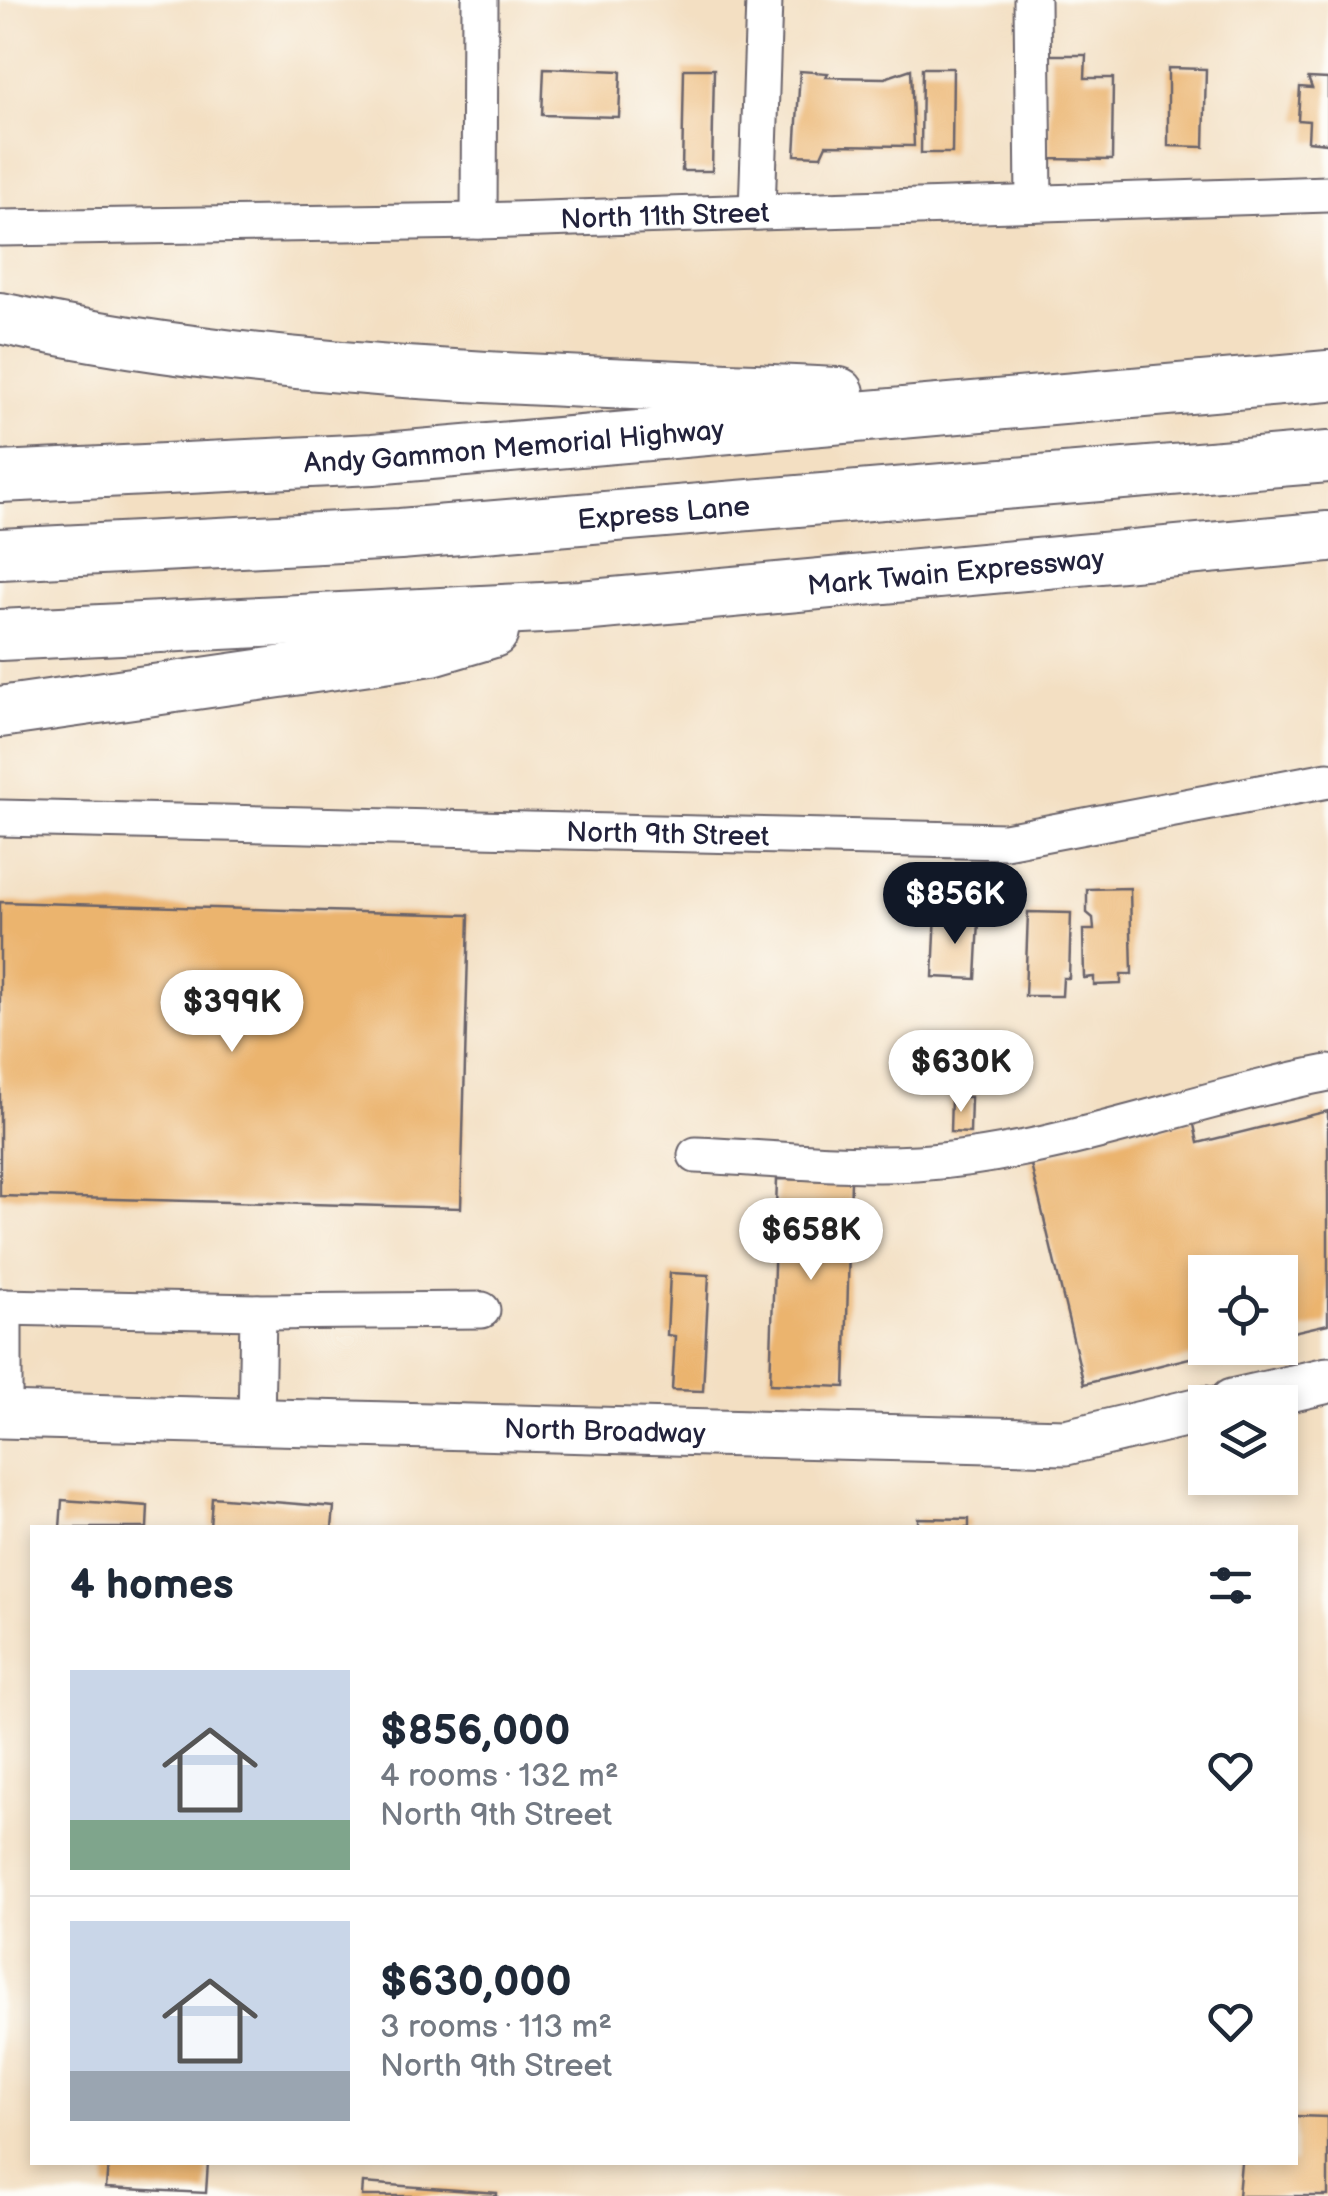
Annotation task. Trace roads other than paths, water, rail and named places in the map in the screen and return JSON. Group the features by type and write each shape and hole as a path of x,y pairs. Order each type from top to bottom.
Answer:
{"highway":[{"path":"0,318 160,349 262,362 1029,402 1328,376"},
{"name":"Andy Gammon Memorial Highway","path":"0,477 354,460 1029,402"},
{"name":"Express Lane","path":"0,554 453,530 1328,457"},
{"name":"Mark Twain Expressway","path":"581,606 1328,536"},
{"path":"0,635 581,606"},
{"path":"0,712 432,650 581,606"}],"main road":[{"path":"1298,1387 1328,1380"},
{"name":"North Broadway","path":"2,1415 1066,1442 1188,1413"}],"street":[{"path":"479,221 480,0"},
{"path":"757,212 764,0"},
{"path":"1032,0 1034,202"},
{"name":"North 11th Street","path":"0,228 479,221 1328,194"},
{"name":"North 9th Street","path":"0,818 1006,841 1328,780"},
{"path":"696,1155 916,1163 1010,1150 1256,1087 1328,1073"},
{"path":"2,1415 2,1307 258,1312 482,1310"},
{"path":"256,1423 258,1312"}]}
